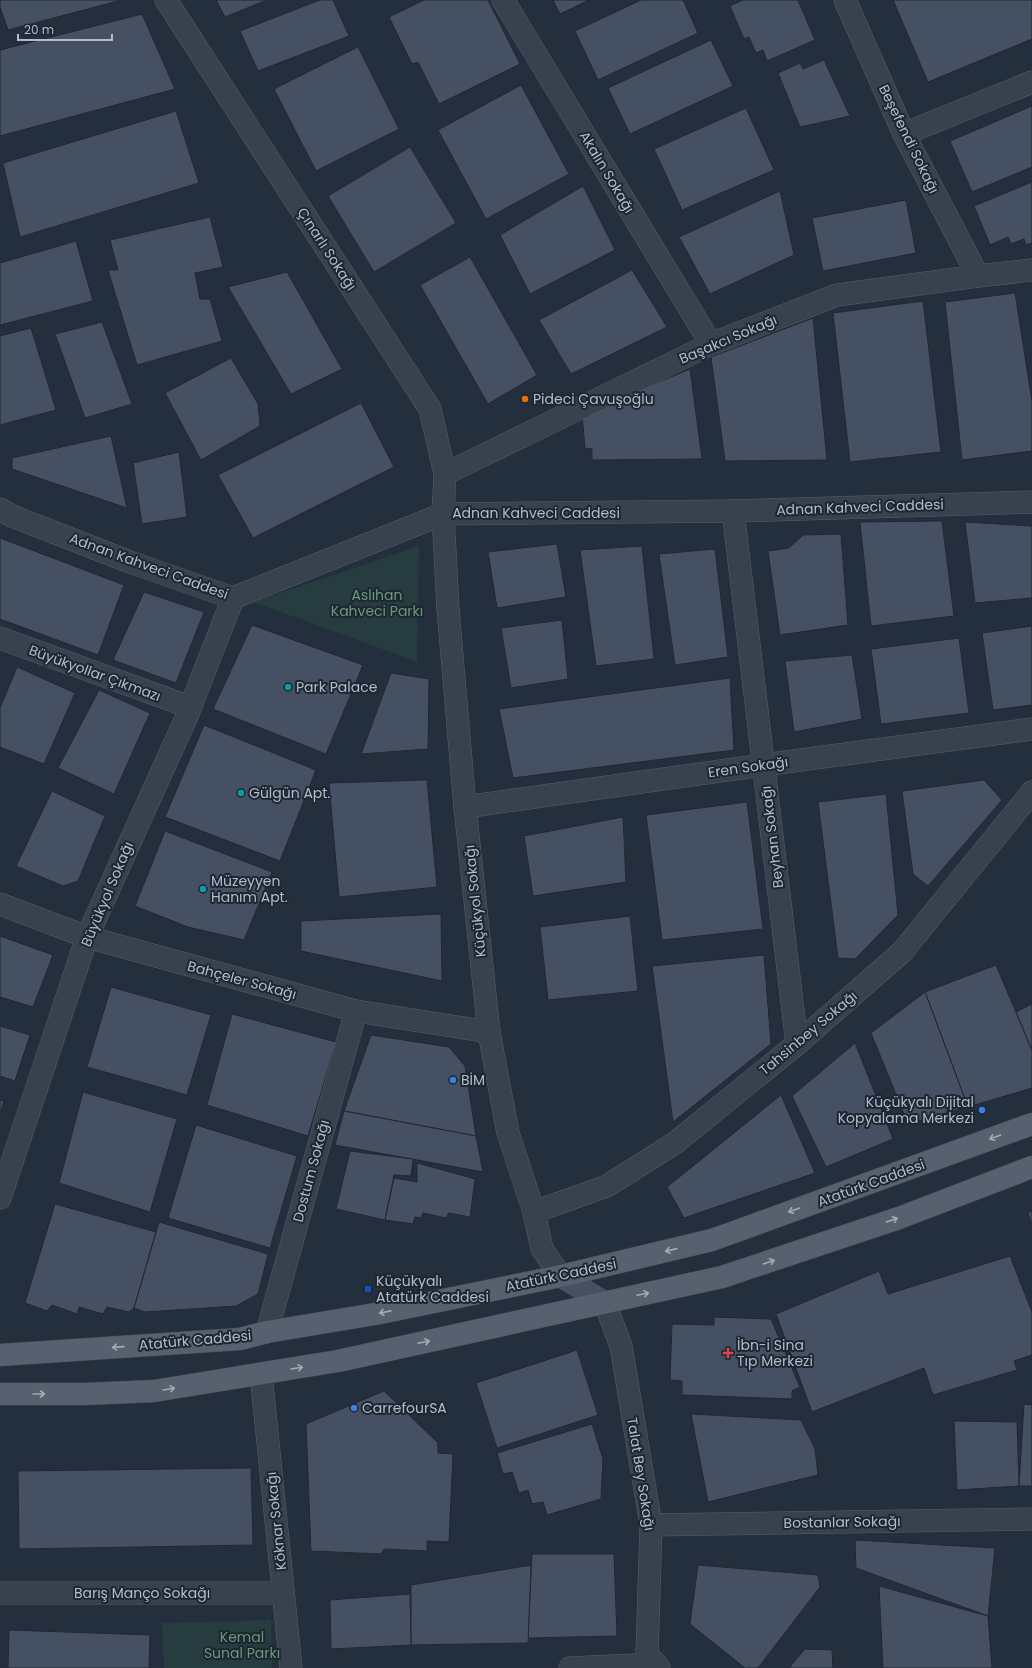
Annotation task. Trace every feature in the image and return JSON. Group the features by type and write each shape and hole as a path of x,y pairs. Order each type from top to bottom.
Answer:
{"main road":[{"name":"Atatürk Caddesi","path":"0,1355 240,1339 267,1332 375,1314 560,1276 712,1240 1032,1124"},
{"path":"0,1394 85,1394 154,1391 261,1374 338,1361 722,1278 899,1218 1032,1167"},
{"path":"560,1276 605,1303"}],"street":[{"name":"Çınarlı Sokağı","path":"166,0 430,409 445,474 443,514"},
{"name":"Akalın Sokağı","path":"503,0 711,344"},
{"name":"Beşefendi Sokağı","path":"845,0 904,134 978,276"},
{"path":"904,134 1032,82"},
{"name":"Başakcı Sokağı","path":"445,474 711,344 837,295 1032,270"},
{"name":"Adnan Kahveci Caddesi","path":"0,510 123,559 233,598 443,514 733,511 1032,502"},
{"name":"Beyhan Sokağı","path":"733,511 797,1044"},
{"name":"Küçükyol Sokağı","path":"443,514 448,609 465,807 489,1032 508,1133 534,1212 542,1249 560,1276"},
{"name":"Büyükyol Sokağı","path":"0,1198 87,937 190,707 233,598"},
{"name":"Büyükyollar Çıkmazı","path":"0,638 190,707"},
{"name":"Eren Sokağı","path":"465,807 1032,729"},
{"name":"Tahsinbey Sokağı","path":"534,1212 607,1186 675,1143 797,1044 902,952 1032,792"},
{"name":"Bahçeler Sokağı","path":"0,904 87,937 356,1011 489,1032"},
{"name":"Dostum Sokağı","path":"267,1332 356,1011"},
{"name":"Talat Bey Sokağı","path":"605,1303 621,1346 651,1525 647,1654 657,1666"},
{"name":"Köknar Sokağı","path":"261,1374 291,1668"},
{"name":"Bostanlar Sokağı","path":"651,1525 1032,1519"},
{"name":"Barış Manço Sokağı","path":"0,1593 283,1593"},
{"path":"570,1668 657,1666"}],"green space":[{"name":"Aslıhan Kahveci Parkı","path":"419,546 417,662 254,602"},
{"name":"Kemal Sunal Parkı","path":"271,1620 272,1668 164,1668 162,1623"}],"building":[{"path":"0,0 118,1 8,30 0,7"},
{"path":"216,0 267,0 225,17"},
{"path":"320,0 333,0 349,36 258,71 240,31"},
{"path":"424,0 488,0 520,64 439,104 418,62 412,64 389,17"},
{"path":"553,0 589,0 560,14"},
{"path":"641,0 683,0 698,33 598,80 575,31"},
{"path":"743,0 798,0 815,40 767,61 763,50 756,53 749,37 744,39 730,6"},
{"path":"893,0 1032,0 1032,39 928,82"},
{"path":"142,14 175,89 0,136 0,50"},
{"path":"711,40 733,86 630,134 608,88"},
{"path":"358,47 399,129 316,171 274,89"},
{"path":"824,60 850,116 800,127 778,73 800,63 803,69"},
{"path":"521,85 569,174 486,219 438,130"},
{"path":"1032,106 1032,167 972,192 950,141"},
{"path":"746,108 774,170 682,210 654,149"},
{"path":"176,111 199,183 20,237 3,163"},
{"path":"410,147 456,223 374,272 328,196"},
{"path":"1032,182 1032,243 1026,245 1024,239 1011,244 1008,237 990,245 974,206"},
{"path":"583,186 615,250 530,294 500,235"},
{"path":"780,191 794,255 710,294 679,237"},
{"path":"906,200 916,253 823,271 812,218"},
{"path":"210,217 223,267 195,273 200,299 210,299 222,341 137,365 108,270 118,270 110,240"},
{"path":"76,241 93,301 0,325 0,263"},
{"path":"470,257 537,375 488,404 420,285"},
{"path":"632,270 667,327 571,374 539,320"},
{"path":"287,272 342,369 291,394 228,287"},
{"path":"1015,293 1032,401 1032,451 962,460 945,302"},
{"path":"923,301 941,452 850,462 833,313"},
{"path":"813,318 827,460 725,461 711,357"},
{"path":"102,322 132,404 85,418 55,334"},
{"path":"31,328 56,410 0,425 0,336"},
{"path":"231,358 258,404 260,426 201,460 165,393"},
{"path":"690,369 702,459 592,460 592,449 585,448 582,414"},
{"path":"361,403 394,467 253,538 218,475"},
{"path":"111,436 127,508 12,469 12,458"},
{"path":"179,452 187,517 142,524 133,463"},
{"path":"942,521 954,616 871,626 860,522"},
{"path":"965,522 1032,526 1032,598 975,603"},
{"path":"841,534 848,625 780,635 768,551 789,548 803,535"},
{"path":"0,538 124,585 98,655 0,619"},
{"path":"557,544 566,597 497,608 488,552"},
{"path":"642,546 654,659 596,666 580,550"},
{"path":"715,549 728,657 675,665 659,554"},
{"path":"144,592 204,612 176,683 113,660"},
{"path":"562,620 568,679 511,688 501,628"},
{"name":"Park Palace","path":"252,625 363,665 326,754 213,709"},
{"path":"1032,626 1032,705 993,710 982,633"},
{"path":"959,638 969,713 881,724 871,649"},
{"path":"852,655 862,719 794,732 785,661"},
{"path":"17,667 75,693 44,764 0,747 0,708"},
{"path":"391,673 429,679 428,749 361,754"},
{"path":"730,678 734,750 513,778 499,709"},
{"path":"99,690 150,713 114,794 58,768"},
{"name":"Gülgün Apt.","path":"204,725 316,770 280,861 165,817"},
{"path":"427,780 437,887 339,897 329,783"},
{"path":"984,780 1002,800 928,886 913,874 902,791"},
{"path":"52,791 105,816 78,881 63,886 16,866"},
{"path":"886,794 898,915 855,959 838,958 818,802"},
{"path":"747,802 763,929 662,940 646,815"},
{"path":"623,817 626,882 533,896 524,836"},
{"name":"Müzeyyen Hanım Apt.","path":"165,831 272,872 244,940 188,927 135,906"},
{"path":"441,914 442,981 301,951 301,921"},
{"path":"630,916 638,991 548,1000 540,927"},
{"path":"0,936 53,955 33,1007 0,997"},
{"path":"764,955 771,1044 673,1122 652,966"},
{"path":"996,965 1032,1050 1032,1088 968,1107 925,992"},
{"path":"111,987 211,1015 187,1095 87,1067"},
{"path":"925,992 968,1107 908,1124 871,1033"},
{"path":"1032,1004 1032,1050 1016,1012"},
{"path":"232,1014 336,1042 308,1136 207,1105"},
{"path":"0,1026 30,1035 15,1081 0,1076"},
{"path":"371,1035 449,1047 465,1066 476,1136 344,1111"},
{"path":"855,1043 893,1139 826,1167 792,1096"},
{"path":"83,1092 177,1119 150,1212 59,1183"},
{"path":"781,1095 815,1173 684,1218 667,1187"},
{"path":"0,1100 4,1101 0,1115"},
{"path":"344,1111 476,1136 483,1172 335,1145"},
{"path":"196,1125 297,1156 270,1248 168,1218"},
{"path":"350,1151 413,1159 411,1176 394,1175 385,1220 336,1209"},
{"path":"417,1163 475,1179 470,1217 449,1213 446,1218 423,1213 421,1218 415,1217 413,1224 385,1220 394,1178 417,1182"},
{"path":"55,1204 156,1232 134,1308 129,1312 107,1307 103,1314 79,1307 77,1314 52,1305 47,1311 25,1303"},
{"path":"1032,1211 1032,1225 1028,1213"},
{"path":"159,1222 268,1254 258,1294 236,1306 145,1312 134,1308"},
{"path":"1010,1256 1032,1312 1032,1355 1014,1361 1017,1370 933,1395 924,1368 812,1412 776,1314 879,1271 888,1294"},
{"name":"İbn-i Sina Tıp Merkezi","path":"714,1317 771,1319 800,1387 792,1391 792,1399 682,1395 682,1381 670,1380 672,1324 714,1325"},
{"path":"577,1350 598,1415 497,1448 476,1383"},
{"path":"384,1391 438,1443 438,1453 453,1454 449,1542 427,1541 427,1551 384,1549 381,1554 311,1551 306,1424"},
{"path":"1024,1404 1032,1405 1032,1486 1019,1486"},
{"path":"691,1414 801,1420 815,1449 818,1475 708,1502"},
{"path":"954,1421 1017,1422 1019,1486 957,1490"},
{"path":"592,1424 603,1459 601,1499 547,1515 543,1502 532,1504 528,1490 519,1493 512,1472 503,1474 497,1453"},
{"path":"251,1468 253,1545 19,1549 18,1471"},
{"path":"855,1540 995,1548 988,1616 856,1568"},
{"path":"532,1554 614,1554 617,1636 528,1638"},
{"path":"531,1565 528,1643 411,1645 411,1585"},
{"path":"698,1565 818,1575 820,1587 758,1668 745,1668 690,1624"},
{"path":"879,1586 988,1616 992,1668 883,1668"},
{"path":"410,1594 411,1645 331,1649 330,1600"},
{"path":"9,1630 150,1635 149,1668 8,1668"},
{"path":"805,1649 832,1650 833,1668 789,1668"}],"place":[{"name":"Pideci Çavuşoğlu","path":"525,399"},
{"name":"Park Palace","path":"288,687"},
{"name":"Gülgün Apt.","path":"241,793"},
{"name":"Müzeyyen Hanım Apt.","path":"203,889"},
{"name":"BİM","path":"453,1080"},
{"name":"Küçükyalı Dijital Kopyalama Merkezi","path":"982,1110"},
{"name":"Küçükyalı Atatürk Caddesi","path":"368,1289"},
{"name":"İbn-i Sina Tıp Merkezi","path":"728,1353"},
{"name":"CarrefourSA","path":"354,1408"}]}
